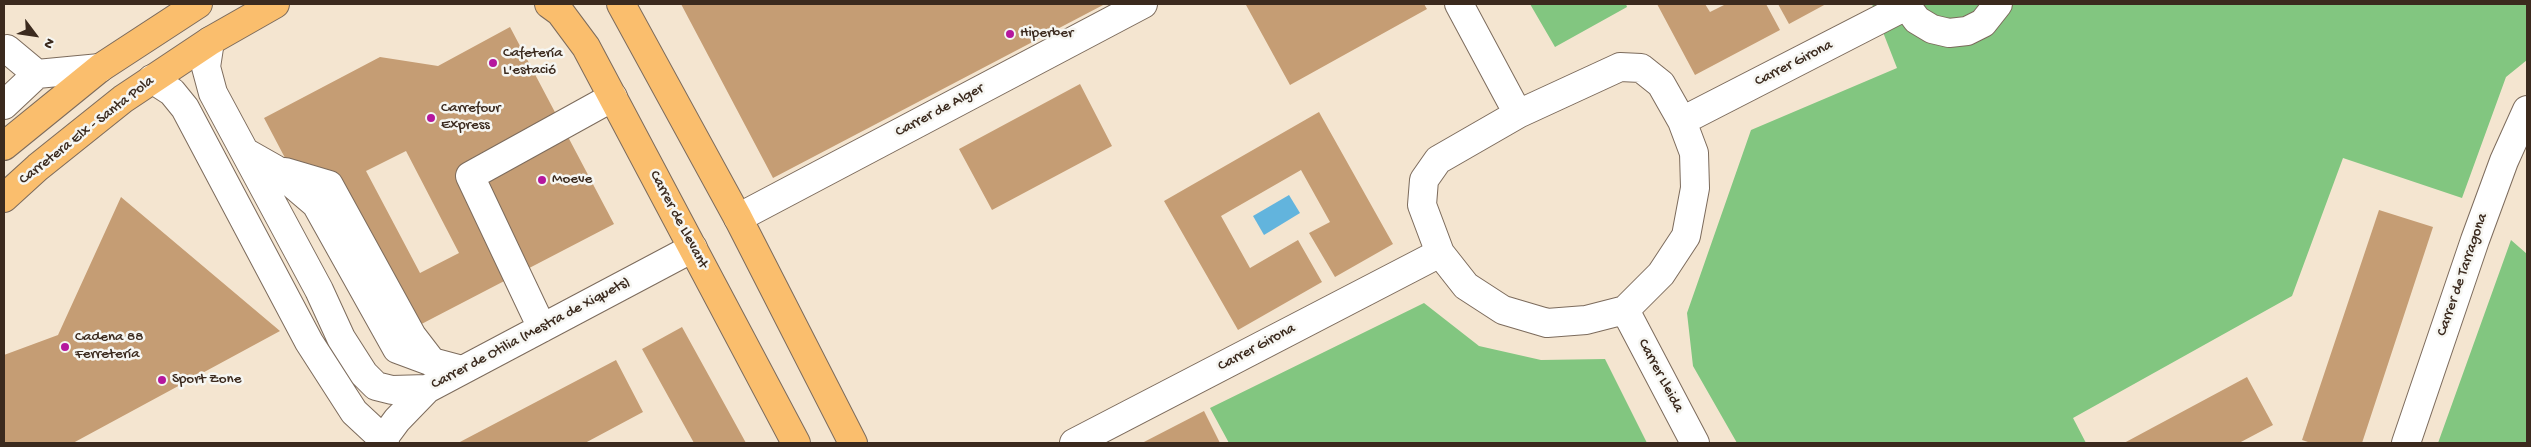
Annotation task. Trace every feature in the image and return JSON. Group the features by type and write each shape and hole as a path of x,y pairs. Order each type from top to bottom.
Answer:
{"main road":[{"path":"4,146 100,68 198,4"},
{"name":"Carretera Elx - Santa Pola","path":"4,198 53,155 152,79 210,41 276,4"},
{"name":"Carrer de Llevant","path":"549,4 560,12 586,48 796,443"},
{"path":"621,4 738,218 853,443"}],"street":[{"name":"Carrer de Alger","path":"738,218 1143,4"},
{"path":"1459,4 1518,114"},
{"path":"1905,5 1917,20 1932,29 1949,33 1967,31 1983,23 1998,4"},
{"name":"Carrer Girona","path":"1682,121 1905,5"},
{"path":"210,41 206,67 213,93 319,290 341,338 364,374 376,386 392,390 427,389"},
{"path":"4,51 7,49 37,74"},
{"path":"1620,67 1641,68 1661,84 1682,121 1694,153 1695,188 1686,236 1662,274 1625,310 1586,320 1547,322 1503,310 1466,286 1440,252 1422,205 1424,180 1438,160 1518,114 1620,67"},
{"path":"4,105 37,74 100,68"},
{"path":"152,79 172,92 185,108 330,376 354,412 384,441"},
{"path":"542,328 470,176 613,98"},
{"name":"Carrer de Tarragona","path":"2406,443 2475,240 2504,161 2527,110"},
{"path":"246,152 275,169 329,185 412,336 432,362 462,370"},
{"name":"Carrer de Otilia (Mestra de Xiquets)","path":"384,441 397,420 427,389 693,248"},
{"name":"Carrer Girona","path":"1074,443 1440,252"},
{"name":"Carrer Lleida","path":"1625,310 1695,443"}],"green space":[{"path":"1530,4 1626,4 1627,7 1555,47"},
{"path":"1872,4 2527,4 2527,60 2506,77 2462,198 2343,158 2292,296 2073,418 2086,443 1737,443 1693,366 1687,313 1751,130 1897,68"},
{"path":"2511,240 2527,254 2527,443 2438,443"},
{"path":"1424,303 1479,346 1541,360 1605,359 1647,443 1229,443 1210,408"}],"water":[{"path":"1289,195 1300,213 1264,235 1253,216"}],"building":[{"path":"681,4 1105,4 773,178"},
{"path":"1424,4 1427,9 1290,85 1246,5"},
{"path":"1657,4 1705,4 1710,12 1726,4 1766,4 1780,30 1695,75"},
{"path":"1778,4 1826,4 1789,24"},
{"path":"510,27 614,224 383,344 264,118 380,57 438,66","holes":["406,151 459,253 420,273 366,171"]},
{"path":"1080,84 1112,146 992,210 959,149"},
{"path":"1319,112 1393,244 1335,277 1309,233 1330,222 1301,170 1221,216 1250,268 1298,240 1322,282 1238,330 1164,201"},
{"path":"121,197 280,331 73,443 4,443 4,355 58,335"},
{"path":"2379,210 2433,227 2362,443 2311,443 2302,440"},
{"path":"682,327 746,443 694,443 642,349"},
{"path":"616,360 643,412 585,443 458,443"},
{"path":"2247,377 2273,425 2239,443 2124,443"},
{"path":"1204,411 1220,443 1142,443"}],"place":[{"name":"Hiperber","path":"1010,34"},
{"name":"Cafetería L'estació","path":"493,63"},
{"name":"Carrefour Express","path":"431,118"},
{"name":"Moeve","path":"542,180"},
{"name":"Cadena 88 Ferretería","path":"65,347"},
{"name":"Sport Zone","path":"162,380"}]}
